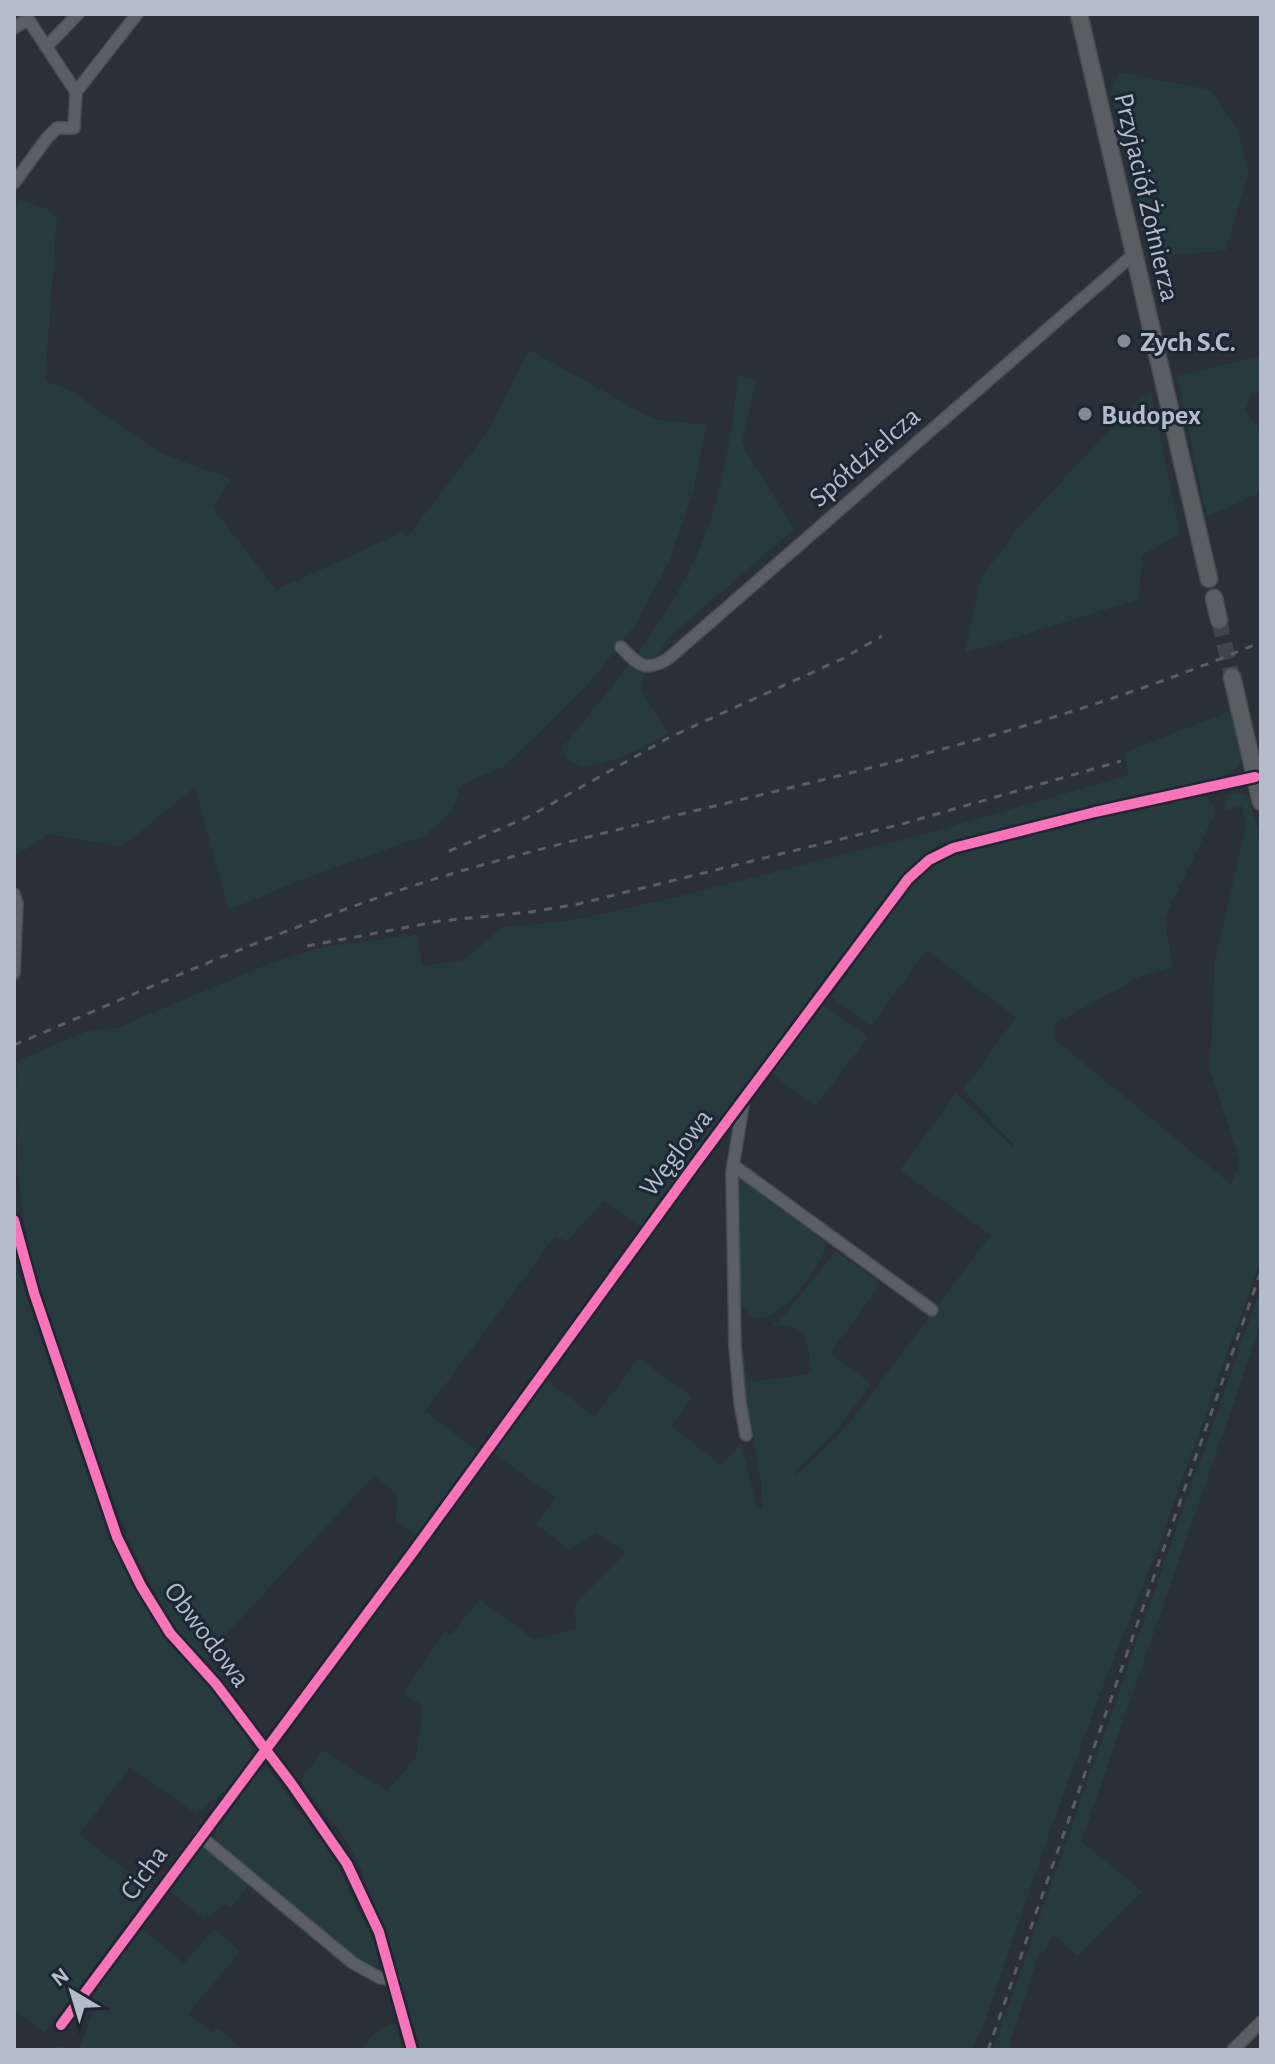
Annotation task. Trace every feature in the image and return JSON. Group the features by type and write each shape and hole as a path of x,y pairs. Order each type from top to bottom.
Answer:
{"main road":[{"name":"Przyjaciół Żołnierza","path":"1079,14 1209,579"},
{"path":"1214,598 1219,620"},
{"path":"1232,677 1261,802"}],"street":[{"path":"46,47 78,14"},
{"path":"14,183 57,128 74,128 76,92 137,14"},
{"path":"14,28 28,19 76,92"},
{"name":"Spółdzielcza","path":"621,647 637,663 648,667 669,658 1134,254"},
{"name":"Węglowa","path":"265,1748 413,1552 897,892 929,860 963,845 1255,777"},
{"path":"14,894 17,904 14,973"},
{"path":"744,1100 733,1165 735,1347 746,1435"},
{"path":"733,1165 932,1310"},
{"name":"Obwodowa","path":"14,1220 34,1293 127,1560 170,1633 216,1684 347,1864 379,1932 412,2050"},
{"name":"Cicha","path":"61,2025 265,1748"},
{"name":"Cicha","path":"200,1836 353,1963 380,1978 394,1980"},
{"path":"1233,2050 1261,2022"}],"green space":[{"path":"1118,72 1210,90 1236,126 1249,172 1225,251 1148,256 1111,94"},
{"path":"20,200 47,209 57,217 45,381 71,391 162,454 232,479 212,507 276,590 403,532 407,537 484,437 530,350 653,419 706,425 694,489 670,560 636,624 588,685 505,766 461,785 451,813 424,836 298,881 229,910 195,787 122,847 49,834 14,857 14,210"},
{"path":"1261,356 1261,392 1253,391 1245,411 1261,429 1261,492 1207,517 1177,376"},
{"path":"738,375 756,380 742,441 794,529 669,637 640,682 644,695 668,733 616,759 593,765 577,764 566,759 562,748 647,640 699,551 721,484"},
{"path":"1151,392 1180,534 1142,555 1139,599 965,653 981,578 1017,529 1137,401"},
{"path":"1230,711 1241,760 1227,777 976,837 942,842 905,872 644,1228 604,1201 567,1241 555,1236 426,1411 479,1453 418,1537 396,1520 397,1494 374,1475 230,1630 206,1661 183,1637 144,1573 128,1536 35,1273 18,1167 17,1061 85,1032 119,1027 271,963 327,946 416,935 423,966 464,960 503,927 569,921 668,899 921,835 1129,775 1124,753"},
{"path":"1236,792 1247,795 1250,800 1261,842 1261,1258 1157,1550 1046,1842 987,2016 971,2050 420,2050 400,1979 361,1869 346,1840 300,1781 323,1750 387,1791 416,1758 423,1706 403,1694 445,1631 451,1635 479,1599 534,1639 576,1629 575,1604 626,1553 596,1533 570,1550 536,1524 555,1498 495,1454 497,1447 547,1380 595,1417 639,1358 692,1397 671,1426 721,1465 741,1443 757,1509 762,1508 761,1483 739,1360 740,1323 748,1382 812,1374 806,1334 791,1326 772,1325 781,1319 836,1251 881,1284 830,1353 872,1384 832,1435 795,1472 796,1475 836,1438 861,1408 991,1235 900,1170 956,1093 1015,1146 963,1090 1016,1017 927,950 871,1026 831,997 899,898 922,871 956,852 1200,794 1210,799 1216,812 1164,918 1173,967 1141,976 1056,1023 1053,1038 1231,1184 1240,1163 1210,1069 1215,962 1246,826 1242,806 1224,810 1225,796"},
{"path":"823,1004 868,1037 816,1106 771,1074"},
{"path":"736,1178 745,1178 826,1243 820,1261 806,1282 780,1309 766,1317 754,1318 742,1306 737,1263"},
{"path":"14,1259 69,1424 125,1566 178,1651 221,1699 248,1738 253,1752 229,1786 196,1814 130,1767 79,1835 151,1889 45,2033 14,2009"},
{"path":"1261,1288 1261,1324 1082,1839 1142,1891 1077,1956 1052,1934 1044,1954 1039,1952 1008,2050 993,2050"},
{"path":"266,1766 335,1860 378,1952 378,1964 372,1966 346,1950 217,1844 214,1828 248,1780"},
{"path":"202,1845 250,1883 231,1908 226,1904 204,1918 167,1889"},
{"path":"142,1928 184,1964 214,1928 240,1951 188,2014 213,2033 218,2028 244,2050 55,2050 57,2046 79,2049 94,2009 87,2001"},
{"path":"395,2023 403,2050 360,2050 379,2029"}],"tunnel":[{"path":"1219,620 1232,677"}],"railway":[{"path":"449,851 530,816 670,737 844,658 882,636"},
{"path":"14,1045 245,948 422,883 580,839 973,741 1070,712 1261,642"},
{"path":"307,946 440,921 578,904 902,824 1121,761"},
{"path":"988,2050 1261,1271"}],"cycle path":[{"path":"61,2025 908,879 929,860 953,848 1095,812 1255,777"},
{"path":"14,1220 34,1293 117,1537 141,1586 170,1633 216,1684 347,1864 379,1932 412,2050"}],"place":[{"name":"Zych S.C.","path":"1124,341"},
{"name":"Budopex","path":"1085,414"}]}
